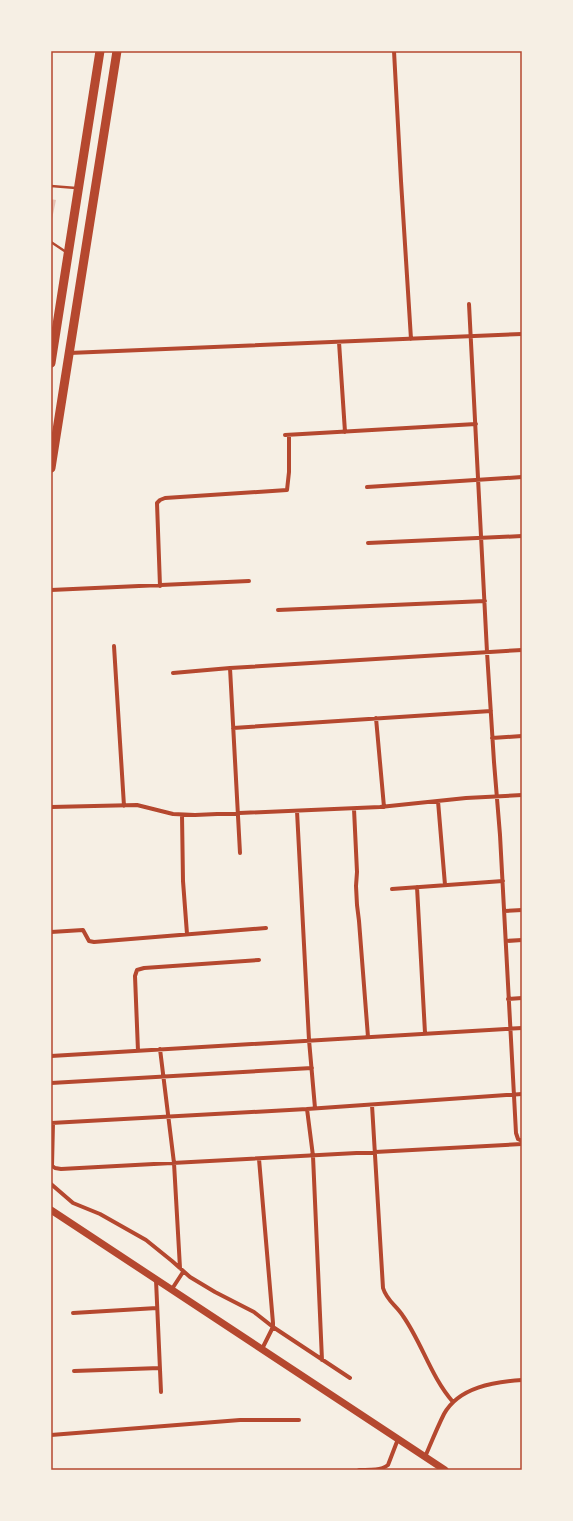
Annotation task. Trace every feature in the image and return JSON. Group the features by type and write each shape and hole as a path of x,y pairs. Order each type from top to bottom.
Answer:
{"highway":[{"path":"51,358 100,51"},
{"path":"51,468 117,51"},
{"path":"78,188 94,192"}],"main road":[{"path":"51,1210 445,1470"}],"street":[{"path":"394,51 400,181 411,340"},
{"path":"469,304 484,601 492,738 503,881 516,1133 518,1139 522,1141"},
{"path":"69,354 522,334"},
{"path":"339,342 345,432"},
{"path":"160,586 157,502 165,498 287,490 289,472 287,435 476,424"},
{"path":"367,487 522,477"},
{"path":"368,543 522,536"},
{"path":"51,590 249,581"},
{"path":"278,610 484,601"},
{"path":"114,646 124,806"},
{"path":"173,673 230,668 522,650"},
{"path":"230,668 240,853"},
{"path":"233,728 491,711"},
{"path":"376,718 384,807"},
{"path":"492,738 522,736"},
{"path":"51,807 137,805 182,815 237,814 384,807 438,801 522,795"},
{"path":"438,801 445,885"},
{"path":"354,808 357,905 368,1037"},
{"path":"297,811 315,1108"},
{"path":"182,815 183,881 187,934"},
{"path":"392,889 503,881"},
{"path":"417,887 425,1034"},
{"path":"504,911 522,910"},
{"path":"51,932 80,930 85,932 89,940 94,942 266,928"},
{"path":"506,941 522,940"},
{"path":"138,1051 135,976 137,970 144,968 259,960"},
{"path":"508,999 522,998"},
{"path":"51,1056 522,1028"},
{"path":"160,1049 174,1163 182,1270 172,1289"},
{"path":"51,1083 312,1068"},
{"path":"522,1094 372,1105 52,1123 52,1165 57,1169 61,1169 522,1144"},
{"path":"372,1105 384,1292 388,1300 404,1316 439,1384 453,1402"},
{"path":"307,1109 313,1156 322,1360"},
{"path":"259,1158 272,1327 262,1349"},
{"path":"51,1184 73,1203 100,1214 146,1240 182,1270 215,1292 254,1312 272,1327 350,1378"},
{"path":"156,1279 161,1392"},
{"path":"73,1313 157,1308"},
{"path":"74,1371 160,1368"},
{"path":"425,1457 444,1413 453,1402 481,1386 522,1380"},
{"path":"51,1435 240,1420 299,1420"},
{"path":"359,1470 379,1469 386,1467 398,1439"}],"lane":[{"path":"51,186 78,188"},
{"path":"51,242 68,254"}],"building":[{"path":"51,199 56,200 52,219 51,219"}]}
